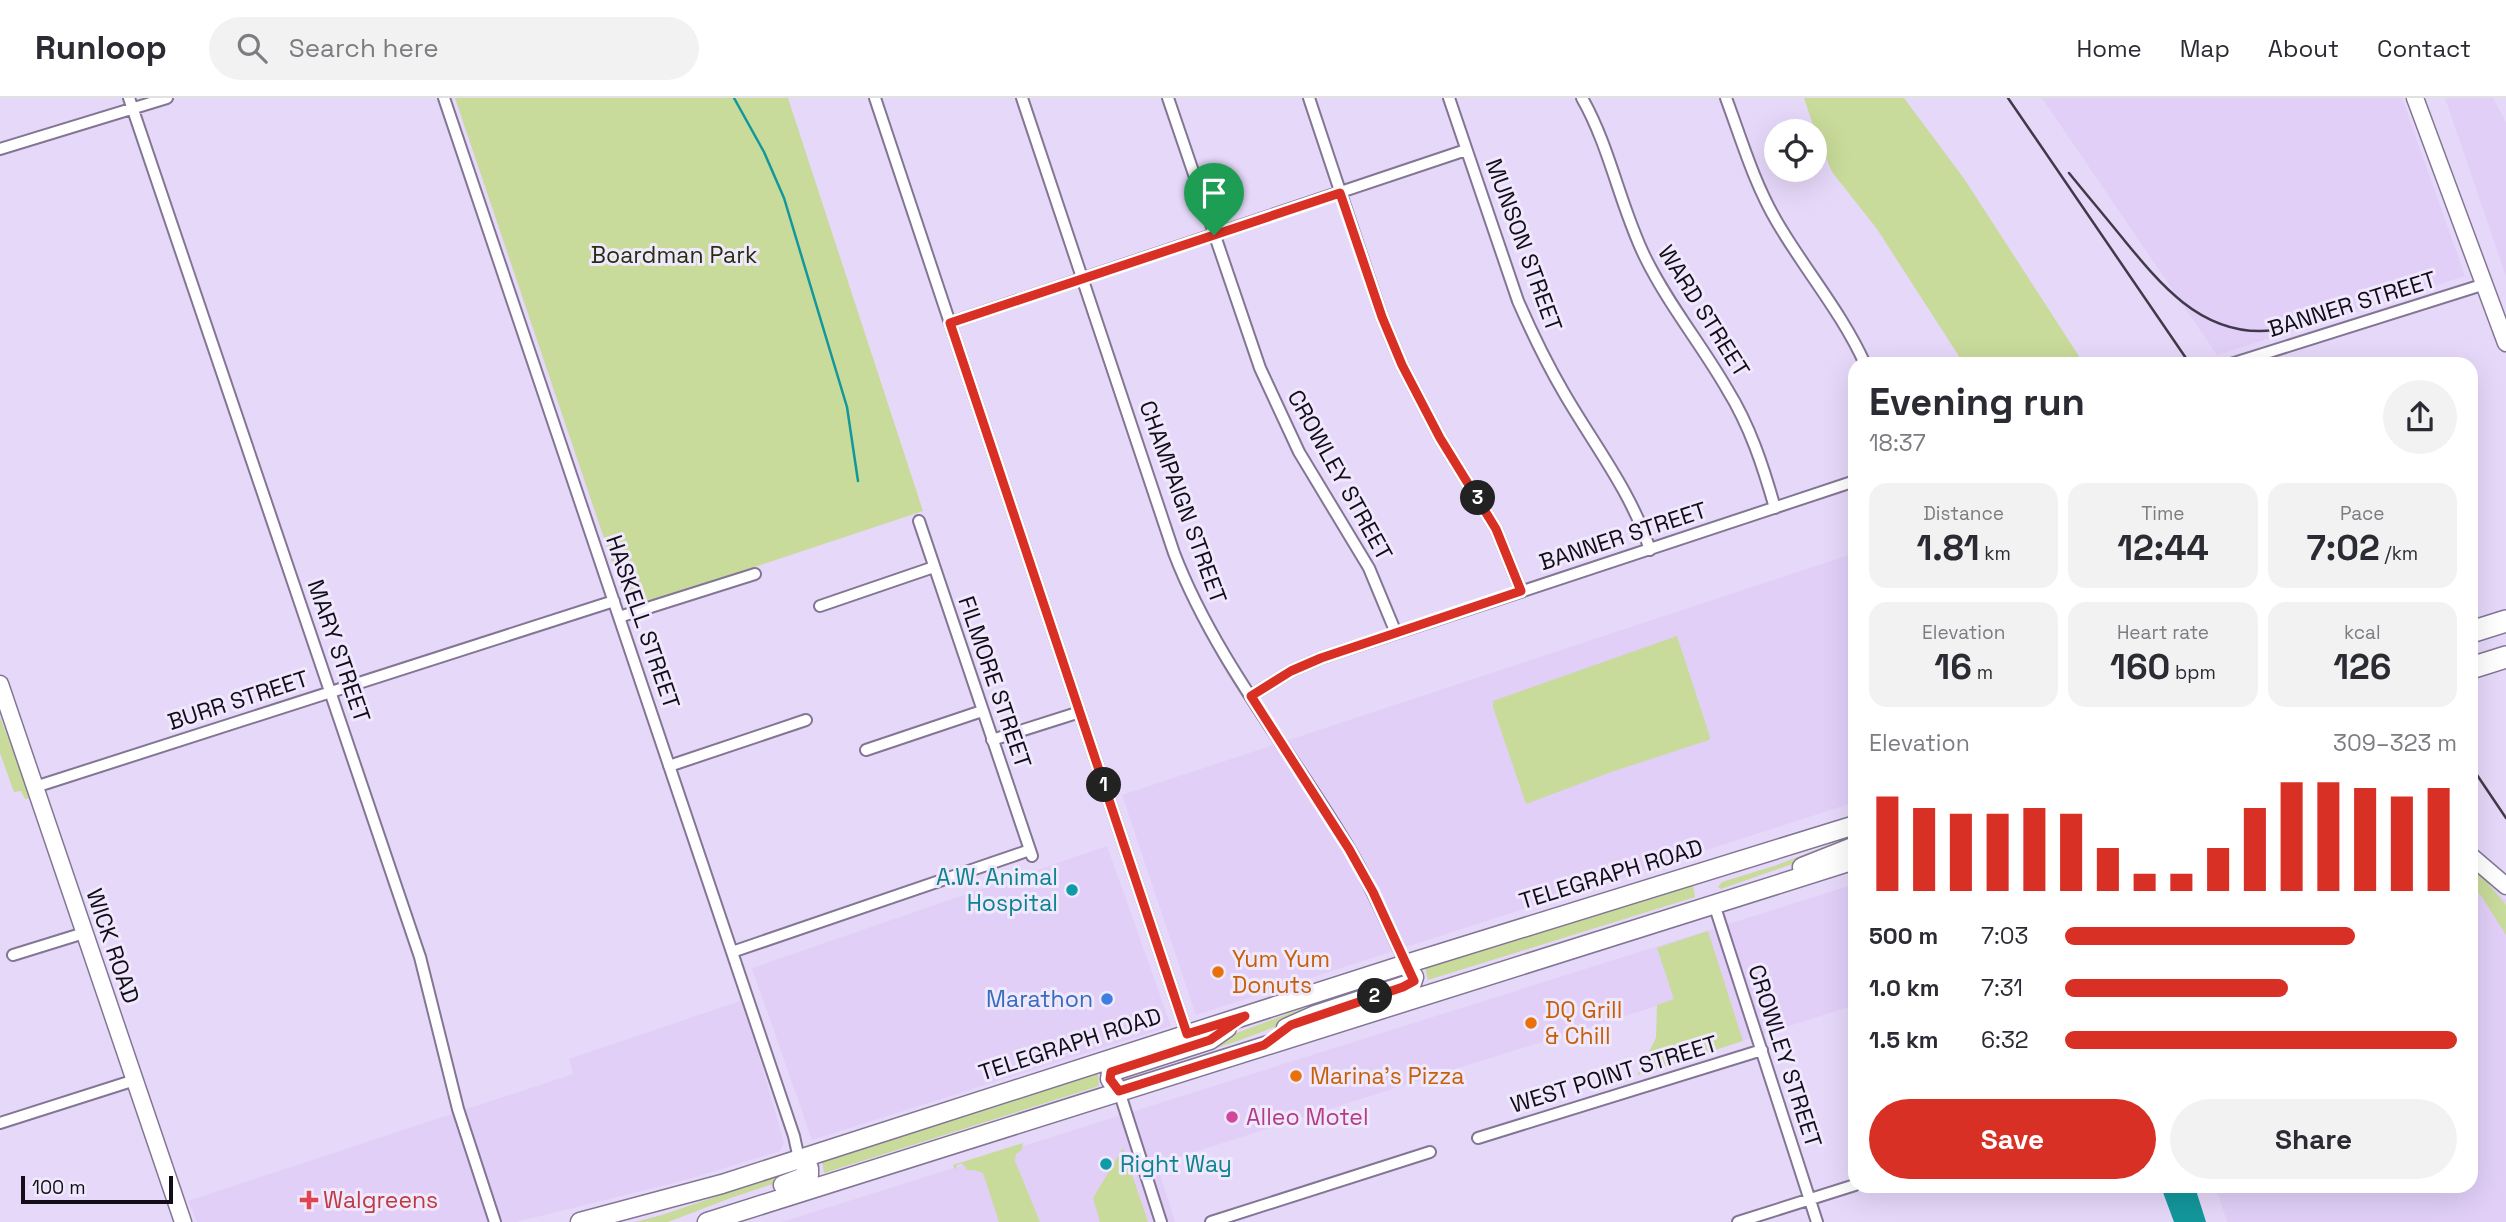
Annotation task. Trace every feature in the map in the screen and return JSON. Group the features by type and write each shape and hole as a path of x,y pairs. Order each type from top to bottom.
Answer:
{"highway":[{"path":"2478,630 2506,621"},
{"path":"2478,666 2506,657"}],"main road":[{"name":"TELEGRAPH ROAD","path":"580,1222 702,1190 1406,964 1848,827"},
{"path":"1714,904 1706,890 1707,884 1803,850 1823,835"},
{"path":"1779,884 1807,864 1848,849"},
{"path":"707,1222 1848,862"},
{"path":"1264,1045 1291,1025 1412,983 1414,977 1406,964"},
{"path":"1119,1091 1110,1079 1111,1072 1210,1040 1245,1016"},
{"path":"697,1222 720,1206 805,1178 809,1175 810,1168 799,1159"},
{"path":"621,1222 683,1204 702,1190"}],"street":[{"path":"0,149 131,103 167,98"},
{"name":"HASKELL STREET","path":"444,98 794,1136 799,1159"},
{"path":"875,98 1187,1034"},
{"name":"CHAMPAIGN STREET","path":"1022,98 1183,575 1210,632 1349,849 1373,892 1406,964"},
{"name":"CROWLEY STREET","path":"1168,98 1260,368 1299,453 1369,568 1396,633"},
{"path":"1309,98 1382,317 1402,365 1440,438 1496,529 1521,591"},
{"name":"MUNSON STREET","path":"1449,98 1528,324 1565,394 1625,491 1650,550"},
{"name":"WARD STREET","path":"1582,98 1643,253 1657,280 1737,406 1752,437 1775,508"},
{"path":"1726,98 1744,154 1765,200 1790,244 1841,319 1861,357"},
{"path":"2415,98 2505,340"},
{"name":"MARY STREET","path":"131,103 421,957 458,1109 495,1222"},
{"path":"950,323 1466,150"},
{"name":"BANNER STREET","path":"2253,357 2485,284"},
{"name":"BANNER STREET","path":"1251,696 1301,666 1848,483"},
{"name":"FILMORE STREET","path":"732,952 1031,853 919,522"},
{"path":"820,606 934,567"},
{"path":"619,617 755,574"},
{"name":"BURR STREET","path":"35,787 614,601"},
{"name":"WICK ROAD","path":"0,684 183,1222"},
{"path":"866,750 982,711"},
{"path":"992,740 1080,712"},
{"path":"669,766 806,720"},
{"path":"2478,862 2506,886"},
{"name":"CROWLEY STREET","path":"1714,904 1817,1222"},
{"path":"13,955 84,933"},
{"name":"WEST POINT STREET","path":"1478,1138 1762,1050"},
{"path":"0,1123 135,1080"},
{"path":"1119,1091 1161,1222"},
{"path":"1211,1222 1430,1152"},
{"path":"1738,1222 1848,1187"}],"shaded area":[{"path":"2042,98 2402,98 2465,276 2217,355"},
{"path":"2445,98 2493,98 2506,122 2506,276"},
{"path":"1848,555 1848,804 1196,1015 1122,795"},
{"path":"1107,846 1171,1026 812,1140 752,968"},
{"path":"2478,875 2506,900 2506,1222 2227,1222 2218,1193 2478,1193"},
{"path":"1848,886 1848,1007 1739,1042 1721,986 1423,1079 1157,1164 1175,1222 782,1222"},
{"path":"743,1000 784,1143 780,1151 682,1181 516,1222 197,1222 188,1201 573,1074 569,1059"},
{"path":"2163,1193 2197,1193 2206,1222 2174,1222"}],"green space":[{"name":"Boardman Park","path":"455,98 788,98 923,511 628,609"},
{"path":"1804,98 1904,98 1965,180 2079,357 1959,357 1877,229 1832,172 1827,160 1827,119 1811,119"},
{"path":"1677,636 1709,740 1611,772 1526,804 1493,701"},
{"path":"0,717 32,798 25,799 21,791 14,792 0,753"},
{"path":"1848,838 1848,844 1721,889 1718,887 1722,882 1777,865"},
{"path":"2478,875 2506,905 2506,935 2478,893"},
{"path":"1693,885 1695,897 1428,980 1425,968"},
{"path":"1708,931 1743,1041 1637,1075 1656,1038 1657,1005 1674,999 1657,948"},
{"path":"1402,976 1402,979 1235,1042 1124,1077 1298,1010"},
{"path":"1098,1074 1099,1086 824,1173 822,1161"},
{"path":"1023,1143 1015,1161 1040,1222 999,1222 983,1173 966,1170 962,1164 957,1165 955,1170 953,1165"},
{"path":"1123,1148 1148,1222 1100,1222 1093,1198"},
{"path":"797,1169 798,1173 793,1177 668,1222 635,1222 662,1215"}],"waterway":[{"path":"734,98 764,152 784,198 847,407 858,481"}],"railway":[{"path":"2008,98 2185,357"},
{"path":"2069,173 2148,269 2180,300 2216,322 2237,329 2282,329 2348,307"},
{"path":"2478,776 2506,818"}],"place":[{"name":"A.W. Animal Hospital","path":"1072,890"},
{"name":"Yum Yum Donuts","path":"1218,972"},
{"name":"Marathon","path":"1107,999"},
{"name":"DQ Grill & Chill","path":"1531,1023"},
{"name":"Marina's Pizza","path":"1296,1076"},
{"name":"Alleo Motel","path":"1232,1117"},
{"name":"Right Way","path":"1106,1164"},
{"name":"Walgreens","path":"309,1200"}],"route":[{"path":"1340,193 1382,317 1402,365 1440,438 1496,529 1521,591 1321,658 1291,671 1251,696 1349,849 1373,892 1414,981 1291,1025 1264,1045 1119,1091 1110,1079 1111,1072 1210,1040 1245,1016 1187,1034 950,323 1214,235 1340,193"}]}
